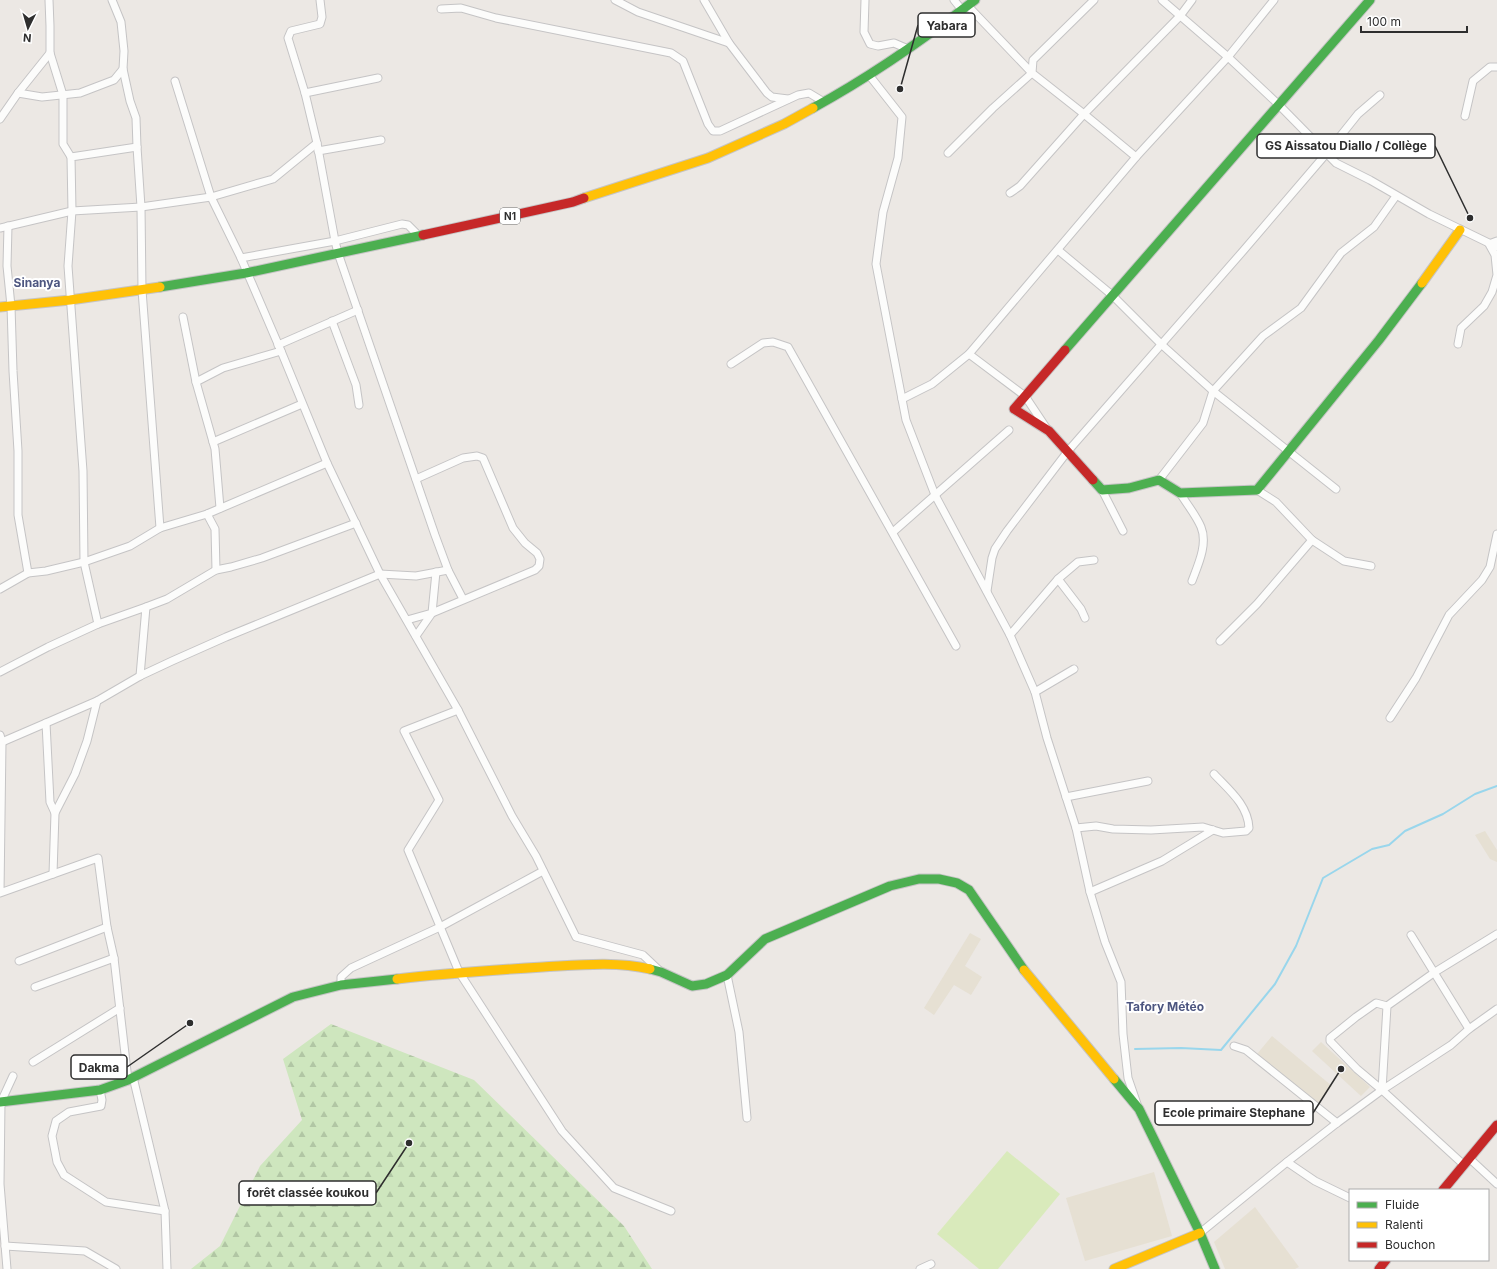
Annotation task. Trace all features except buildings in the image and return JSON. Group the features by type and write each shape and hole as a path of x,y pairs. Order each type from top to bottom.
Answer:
{"main road":[{"path":"1370,0 1014,409 1049,431 1102,490 1129,488 1159,480 1180,492 1257,490 1397,317 1430,274 1460,230"},
{"name":"N1","path":"0,306 70,300 246,273 573,202 708,158 784,124 869,75 928,36 968,5"},
{"path":"1,1102 100,1090 131,1079 293,997 341,985 459,972 590,964 633,965 661,972 692,986 706,984 726,975 765,939 890,886 919,879 939,879 957,883 969,890 1026,973 1139,1109 1200,1233 1215,1269"},
{"path":"1444,1189 1497,1124"},
{"path":"1114,1269 1200,1233"},
{"path":"1378,1269 1385,1261"}],"street":[{"path":"49,0 50,54 63,95 63,144 71,157 72,211 68,266 83,471 84,562 98,624"},
{"path":"112,0 122,22 124,51 123,69 130,101 136,118 141,208 142,290 160,528"},
{"path":"320,0 322,17 320,24 291,31 288,38 305,93 317,143 335,241 435,535 448,570 464,599"},
{"path":"615,0 638,12 729,43"},
{"path":"704,0 729,43 767,93 772,97 788,99"},
{"path":"865,0 864,32 870,44 878,46 894,43 908,49"},
{"path":"954,0 968,5 1032,73 1136,157"},
{"path":"948,153 993,108 1032,73 1033,60 1094,0"},
{"path":"1162,0 1228,57 1279,105 1336,163 1370,180 1396,196 1460,230 1497,247"},
{"path":"1010,194 1020,186 1084,114 1180,16 1192,0"},
{"path":"902,398 932,384 969,354 1136,157 1228,57 1274,0"},
{"path":"441,9 461,8 496,18 671,53 683,61 708,124 713,131 720,131 798,95 809,93 824,102"},
{"path":"0,119 18,93 50,54"},
{"path":"1465,116 1473,81 1490,67 1497,67"},
{"path":"18,93 42,97 80,94 114,80 123,69"},
{"path":"869,75 902,117 898,158 883,212 876,264 906,420 934,495 1010,635 1034,692 1076,828 1090,892 1105,942 1122,982 1123,1034 1128,1078 1139,1109"},
{"path":"305,93 378,78"},
{"path":"175,81 211,197 280,348 302,404 314,428 327,463 380,574 458,710 512,816 536,856 576,937 643,956 661,972"},
{"path":"987,591 992,558 995,549 1068,451 1243,251 1326,154 1358,114 1380,94"},
{"path":"772,97 773,106"},
{"path":"318,151 381,140"},
{"path":"0,228 72,211 141,208 211,197 273,178 317,143"},
{"path":"71,157 137,147"},
{"path":"1159,480 1203,423 1213,391 1263,336 1301,308 1341,254 1374,227 1396,196"},
{"path":"240,258 335,241 402,224 408,225 419,236"},
{"path":"8,226 7,266 11,306 18,451 18,515 28,573"},
{"path":"1489,244 1497,241"},
{"path":"1458,344 1461,328 1484,306 1492,292 1496,275 1495,255 1489,244"},
{"path":"1058,250 1112,296 1161,344 1213,391 1336,489"},
{"path":"196,382 223,368 280,348 332,321 358,310"},
{"path":"183,317 196,382 213,442 219,482 220,508"},
{"path":"332,321 356,385 359,405"},
{"path":"731,364 763,343 773,342 788,347 956,646"},
{"path":"969,354 1025,396 1049,431"},
{"path":"213,442 302,404"},
{"path":"893,532 1009,430"},
{"path":"407,620 432,613 535,570 539,566 540,559 537,553 525,543 513,528 483,458 477,456 463,458 416,479"},
{"path":"0,589 28,573 46,571 84,562 130,546 160,528 207,514 327,463"},
{"path":"1102,490 1123,531"},
{"path":"1257,490 1276,502 1312,540 1344,560 1371,566"},
{"path":"1180,492 1202,528 1204,544 1192,581"},
{"path":"207,514 215,530 216,570"},
{"path":"0,672 48,647 98,624 167,599 216,570 231,568 262,558 356,523"},
{"path":"1390,718 1416,678 1449,615 1482,580 1490,567 1497,534"},
{"path":"1220,641 1257,604 1312,540"},
{"path":"1010,635 1058,579 1078,562 1094,560"},
{"path":"167,1269 165,1210 131,1079 114,958 107,927 98,858 0,892 1,739 46,723 96,701 140,676 226,637 380,574 416,576 448,570"},
{"path":"416,636 432,613 436,572"},
{"path":"1058,579 1081,609 1085,618"},
{"path":"140,676 146,607"},
{"path":"1034,692 1074,669"},
{"path":"53,874 55,813 77,767 87,741 96,701"},
{"path":"458,710 404,731 439,800 408,850 459,972 562,1131 614,1188 671,1211"},
{"path":"46,723 50,802 55,813"},
{"path":"1076,828 1096,826 1113,829 1151,830 1204,827 1223,833 1246,831 1249,828 1249,819 1240,801 1214,774"},
{"path":"1066,796 1148,781"},
{"path":"1090,892 1162,861 1213,830"},
{"path":"341,985 340,978 351,968 440,927 543,871"},
{"path":"19,961 107,927"},
{"path":"1411,934 1469,1029"},
{"path":"1387,1006 1435,972 1497,934"},
{"path":"35,987 114,958"},
{"path":"726,975 739,1032 747,1118"},
{"path":"1387,1006 1376,1003 1339,1030 1330,1038 1330,1041 1357,1069 1467,1162 1497,1184"},
{"path":"1382,1090 1387,1006"},
{"path":"33,1062 120,1008"},
{"path":"1200,1233 1337,1123 1382,1090 1451,1045 1469,1029 1497,1009"},
{"path":"1234,1046 1246,1050 1337,1123"},
{"path":"7,1269 0,1184 1,1102 13,1076"},
{"path":"100,1090 102,1100 101,1106 69,1112 56,1121 52,1136 56,1162 64,1175 106,1202 165,1210"},
{"path":"1287,1162 1315,1181 1349,1198"},
{"path":"5,1246 85,1251 116,1269"},
{"path":"920,1269 931,1264"}],"shaded area":[{"path":"1485,831 1497,850 1497,862 1490,859 1475,835"},
{"path":"970,933 981,939 965,966 982,977 971,995 954,985 934,1015 924,1008"},
{"path":"1272,1036 1332,1086 1317,1104 1257,1054"},
{"path":"1321,1042 1370,1087 1361,1096 1312,1051"},
{"path":"1154,1172 1172,1236 1085,1261 1066,1198"},
{"path":"1255,1207 1299,1267 1295,1269 1225,1269 1214,1242"}],"green space":[{"path":"331,1024 474,1080 624,1226 652,1269 191,1269 220,1246 260,1166 302,1120 283,1059"},
{"path":"1007,1151 1060,1194 998,1269 979,1269 937,1234"}],"waterway":[{"path":"1135,1049 1181,1048 1221,1050 1275,984 1296,946 1323,878 1372,849 1389,845 1405,831 1443,814 1475,794 1497,786"}],"traffic: fast":[{"path":"813,108 855,84 896,57 975,0"},
{"path":"1065,350 1370,0"},
{"path":"160,287 246,273 423,235"},
{"path":"1093,480 1102,490 1129,488 1159,480 1180,493 1257,490 1379,340 1422,283"},
{"path":"650,969 661,972 692,986 706,984 727,975 765,939 890,886 919,879 939,879 957,883 969,890 1024,970"},
{"path":"0,1102 100,1090 128,1080 293,997 341,985 397,979"},
{"path":"1114,1079 1139,1109 1200,1233 1215,1269"}],"traffic: slow":[{"path":"584,198 708,158 784,124 813,108"},
{"path":"1422,283 1460,230"},
{"path":"0,307 70,300 160,287"},
{"path":"397,979 470,972 583,965 610,964 650,969"},
{"path":"1024,970 1114,1079"},
{"path":"1114,1269 1200,1233"}],"traffic: jam":[{"path":"423,235 573,202 584,198"},
{"path":"1065,350 1014,409 1049,431 1093,480"},
{"path":"1444,1189 1497,1125"},
{"path":"1379,1269 1385,1261"}],"place":[{"name":"Yabara","path":"900,89"},
{"name":"GS Aissatou Diallo / Collège","path":"1470,218"},
{"name":"Dakma","path":"190,1023"},
{"name":"Ecole primaire Stephane","path":"1341,1069"},
{"name":"forêt classée koukou","path":"409,1143"}],"district":[{"name":"Sinanya","path":"37,283"},
{"name":"Tafory Météo","path":"1165,1007"}]}
